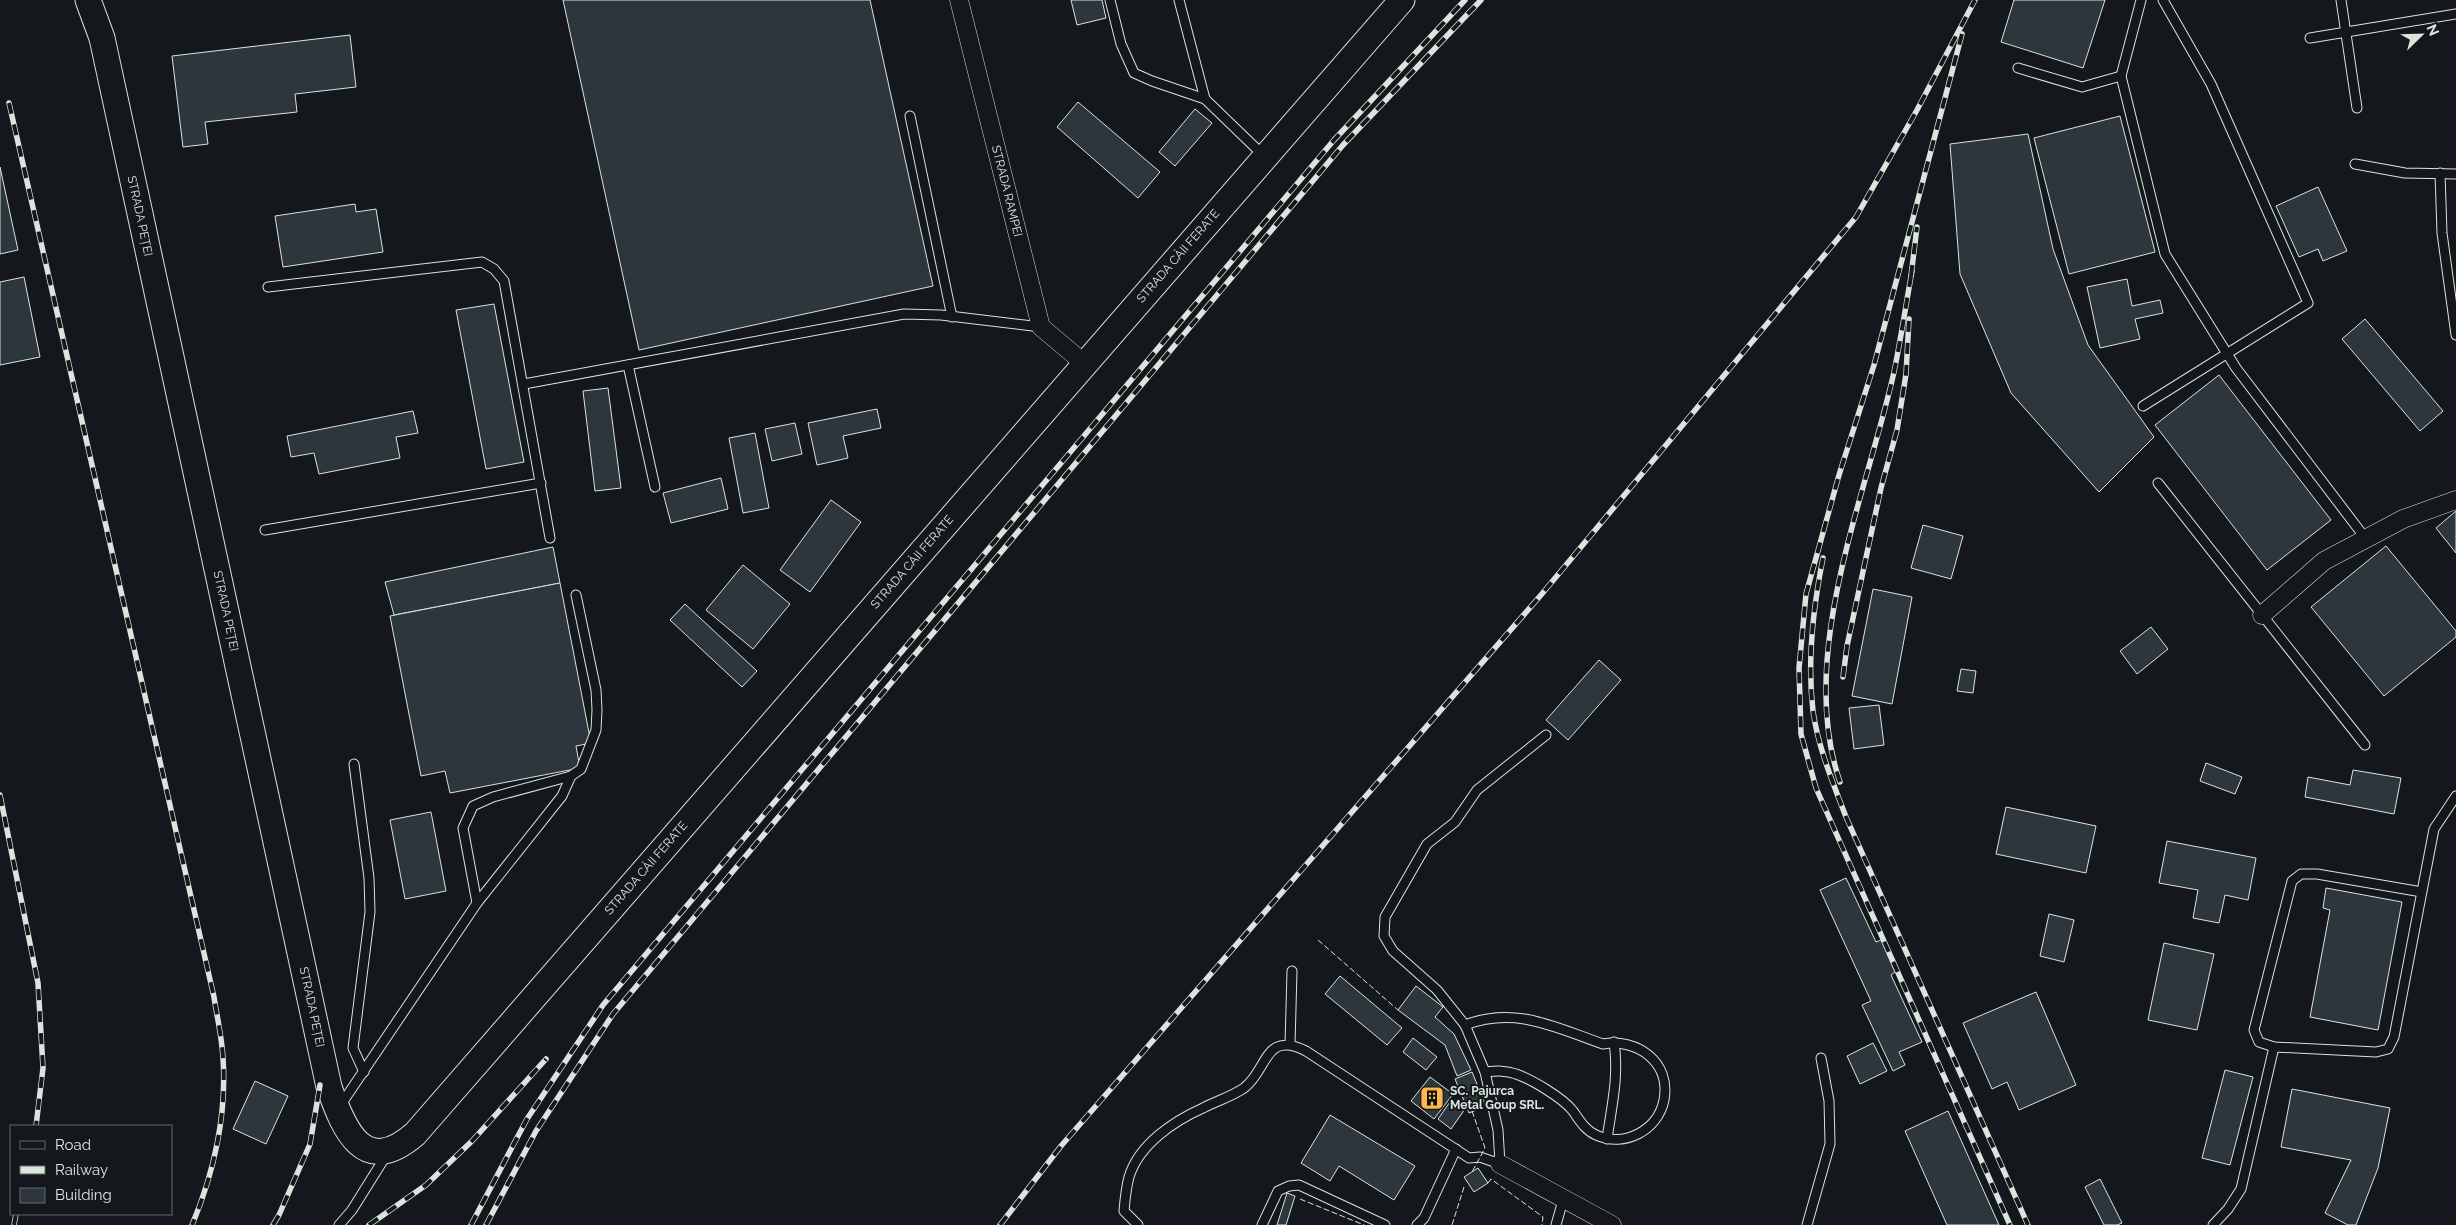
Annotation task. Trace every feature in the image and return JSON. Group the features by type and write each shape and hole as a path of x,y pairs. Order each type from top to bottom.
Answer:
{"street":[{"name":"STRADA PEȚEI","path":"88,0 102,38 325,1068 337,1110 344,1126 355,1142 375,1150 388,1151"},
{"name":"STRADA RAMPEI","path":"960,0 1042,327"},
{"name":"STRADA CĂII FERATE","path":"388,1151 406,1142 423,1124 1264,156 1402,0"},
{"path":"1042,327 1085,364"},
{"path":"2262,615 2324,561 2403,519 2456,500"},
{"path":"1500,1164 1612,1225"}],"lane":[{"path":"1110,0 1121,44 1134,72 1152,81 1205,99 1264,156"},
{"path":"1179,0 1205,99"},
{"path":"2141,0 2121,76 2165,254 2226,354 2366,539"},
{"path":"2143,406 2308,303 2211,84 2162,0"},
{"path":"2341,0 2358,108"},
{"path":"2310,38 2456,14"},
{"path":"2018,68 2082,86 2121,76"},
{"path":"910,116 952,317"},
{"path":"2355,164 2405,173 2456,174"},
{"path":"2440,174 2442,234 2456,335"},
{"path":"268,287 482,262 494,269 504,281 524,384 550,538"},
{"path":"524,384 904,314 952,317 1042,327"},
{"path":"628,365 655,487"},
{"path":"265,530 541,483"},
{"path":"2158,483 2365,745"},
{"path":"476,903 463,828 473,806 493,797 571,776 581,769 592,744 596,730 596,690 576,595"},
{"path":"1138,1225 1124,1211 1125,1195 1130,1175 1146,1149 1158,1135 1174,1123 1246,1086 1268,1052 1278,1046 1290,1045 1306,1050 1468,1158 1480,1158 1500,1164 1498,1130 1485,1072 1465,1025 1437,990 1392,951 1384,936 1385,918 1413,872 1427,844 1455,822 1477,790 1546,735"},
{"path":"354,764 368,868 370,912 353,1048 364,1072"},
{"path":"337,1110 476,903 562,796 571,776"},
{"path":"2422,892 2317,874 2301,874 2292,881 2254,1030 2259,1042 2274,1048 2376,1052 2388,1048 2394,1037 2434,830 2456,796"},
{"path":"1290,1045 1292,970"},
{"path":"1465,1025 1482,1019 1504,1016 1528,1019 1603,1044 1614,1042 1637,1047 1651,1058 1661,1072 1665,1095 1658,1117 1641,1133 1619,1140 1607,1139 1586,1129 1572,1110 1537,1085 1516,1074 1502,1071 1485,1072"},
{"path":"1607,1139 1617,1075 1614,1042"},
{"path":"2213,1225 2228,1209 2241,1189 2274,1048"},
{"path":"1807,1225 1830,1144 1829,1101 1821,1058"},
{"path":"1417,1225 1424,1218 1456,1149"},
{"path":"339,1225 352,1210 388,1151"},
{"path":"1262,1225 1278,1191 1289,1186 1299,1185 1384,1225"},
{"path":"1556,1225 1563,1200"}],"building":[{"path":"563,0 870,0 933,286 639,350"},
{"path":"1071,0 1102,0 1106,18 1077,25"},
{"path":"2014,0 2105,0 2083,68 2001,42"},
{"path":"350,35 356,87 295,94 297,112 205,122 208,144 183,147 172,56"},
{"path":"1078,102 1160,172 1138,198 1057,127"},
{"path":"1195,109 1212,123 1175,166 1159,152"},
{"path":"2120,116 2155,252 2069,274 2034,138"},
{"path":"2028,134 2053,249 2088,345 2154,437 2099,492 2011,393 1960,274 1950,144"},
{"path":"0,167 18,250 0,254"},
{"path":"2318,187 2347,251 2323,261 2318,249 2299,257 2276,206"},
{"path":"355,204 356,212 376,209 383,252 283,267 275,216"},
{"path":"24,277 40,357 0,365 0,282"},
{"path":"2127,279 2132,306 2160,300 2163,313 2135,319 2140,339 2100,348 2087,287"},
{"path":"494,304 524,462 486,469 456,310"},
{"path":"2365,319 2443,411 2420,431 2342,339"},
{"path":"2219,375 2331,520 2267,570 2155,425"},
{"path":"608,388 621,488 595,491 583,391"},
{"path":"877,409 881,428 843,436 848,458 817,465 808,423"},
{"path":"413,411 418,433 396,437 400,458 319,474 314,453 291,457 287,436"},
{"path":"795,423 802,454 772,461 765,429"},
{"path":"755,433 769,508 743,513 729,438"},
{"path":"721,478 728,509 671,523 663,493"},
{"path":"831,500 861,522 810,592 780,570"},
{"path":"2456,511 2456,553 2436,528"},
{"path":"1923,525 1963,536 1951,579 1911,568"},
{"path":"2386,546 2456,631 2456,637 2384,696 2311,607"},
{"path":"553,547 560,583 394,615 385,582"},
{"path":"743,565 790,604 753,649 706,610"},
{"path":"560,583 591,743 576,746 580,768 450,793 445,771 421,776 390,616"},
{"path":"1873,589 1912,597 1892,704 1852,696"},
{"path":"685,604 757,671 742,687 670,620"},
{"path":"2151,627 2168,649 2137,674 2120,651"},
{"path":"1599,660 1621,680 1568,740 1546,720"},
{"path":"1961,669 1976,671 1973,693 1957,691"},
{"path":"1879,705 1884,745 1854,749 1849,708"},
{"path":"2206,763 2242,777 2235,794 2200,781"},
{"path":"2353,770 2401,778 2394,814 2305,797 2308,777 2350,785"},
{"path":"2006,807 2096,826 2086,873 1996,854"},
{"path":"431,812 446,891 405,899 390,820"},
{"path":"2167,841 2256,858 2248,900 2225,895 2219,923 2193,918 2198,890 2159,883"},
{"path":"1846,878 1876,942 1881,940 1895,972 1891,975 1922,1042 1899,1052 1905,1065 1893,1071 1862,1005 1871,1001 1820,890"},
{"path":"2326,888 2402,902 2378,1030 2310,1017 2330,910 2323,908"},
{"path":"2049,914 2074,920 2064,962 2040,956"},
{"path":"2164,943 2214,954 2197,1030 2148,1020"},
{"path":"1340,976 1402,1028 1387,1045 1325,994"},
{"path":"1416,986 1443,1007 1435,1017 1454,1034 1471,1070 1457,1076 1445,1045 1398,1010"},
{"path":"2036,992 2076,1085 2019,1110 2007,1082 1992,1089 1963,1023"},
{"path":"1413,1038 1437,1057 1426,1070 1403,1052"},
{"path":"1873,1043 1887,1071 1860,1084 1847,1056"},
{"path":"2225,1070 2253,1077 2230,1165 2202,1158"},
{"path":"1472,1072 1486,1106 1469,1113 1455,1079"},
{"name":"SC. Pajurca Metal Goup SRL.","path":"1430,1077 1453,1094 1434,1119 1411,1101"},
{"path":"255,1081 288,1096 266,1144 233,1129"},
{"path":"2292,1089 2390,1108 2378,1168 2356,1225 2348,1225 2325,1213 2351,1160 2281,1147"},
{"path":"1452,1099 1465,1109 1451,1129 1438,1119"},
{"path":"1948,1111 1999,1225 1947,1225 1905,1131"},
{"path":"1330,1115 1415,1166 1394,1200 1339,1166 1330,1181 1301,1163"},
{"path":"1478,1168 1488,1183 1474,1192 1464,1177"},
{"path":"2100,1179 2122,1223 2104,1225 2085,1187"},
{"path":"1287,1193 1295,1196 1286,1225 1277,1225"}],"railway":[{"path":"471,1225 527,1119 603,1005 1334,140 1465,0"},
{"path":"486,1225 536,1131 613,1014 1343,145 1481,0"},
{"path":"1000,1225 1061,1146 1541,595 1856,217 1917,110 1975,0"},
{"path":"1962,34 1874,365 1839,475 1806,594 1799,668 1801,734 1816,788 2010,1225"},
{"path":"9,103 214,997 221,1035 224,1079 221,1122 213,1164 192,1225"},
{"path":"1911,276 1917,227"},
{"path":"1840,782 1829,733 1826,682 1830,629 1853,523 1894,372 1912,271"},
{"path":"1843,677 1847,646 1881,488 1897,430 1906,374 1909,319"},
{"path":"1823,558 1816,596 1811,654 1813,711 1822,751 1846,817 2028,1225"},
{"path":"0,795 38,983 43,1068 36,1125"},
{"path":"369,1225 426,1185 472,1141 546,1059"},
{"path":"273,1225 310,1144 320,1085"},
{"path":"14,1225 16,1215"}],"fence":[{"path":"1318,940 1398,1010"},
{"path":"1472,1111 1485,1148 1472,1172"},
{"path":"1488,1183 1491,1179 1543,1217 1542,1225"},
{"path":"1452,1225 1464,1187"},
{"path":"1300,1199 1364,1225"}],"place":[{"name":"SC. Pajurca Metal Goup SRL.","path":"1432,1098"}]}
